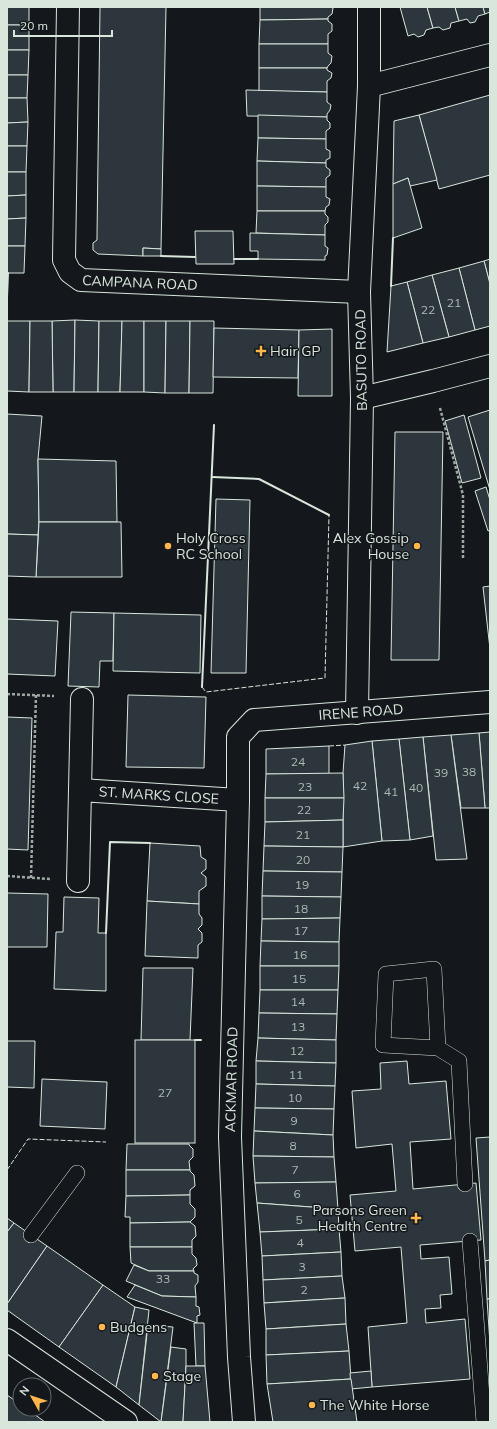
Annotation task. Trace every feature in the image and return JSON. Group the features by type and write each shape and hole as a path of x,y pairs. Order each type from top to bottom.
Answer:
{"street":[{"name":"CAMPANA ROAD","path":"68,7 64,260 70,272 82,280 359,292"},
{"name":"BASUTO ROAD","path":"357,713 362,398 359,292 369,86 369,7"},
{"path":"369,86 490,55"},
{"path":"362,398 490,366"},
{"name":"ST. MARKS CLOSE","path":"78,880 82,698"},
{"name":"IRENE ROAD","path":"238,737 254,720 490,702"},
{"name":"ACKMAR ROAD","path":"238,737 238,800 230,1137 239,1349 244,1422"},
{"name":"ST. MARKS CLOSE","path":"80,790 238,800"},
{"path":"7,1340 126,1422"}],"lane":[{"path":"438,1048 434,969 386,974 383,1045 438,1048 459,1061 465,1184"},
{"path":"31,1235 76,1174"},
{"path":"470,1241 484,1422"}],"path":[{"path":"433,381 463,495 463,559"},
{"path":"7,694 36,694 82,698"},
{"path":"31,878 36,694"},
{"path":"7,876 78,880"}],"building":[{"path":"7,7 29,7 29,25 7,25"},
{"path":"100,7 166,7 161,249 143,248 143,256 98,254 93,250 93,243 97,240"},
{"path":"260,7 333,8 332,14 328,17 328,19 260,20"},
{"path":"400,7 427,7 433,28 426,30 424,35 418,37 414,34 408,36"},
{"path":"427,7 455,7 459,21 451,23 450,28 443,30 439,27 433,28"},
{"path":"455,7 483,7 485,14 478,16 475,22 470,23 467,19 459,21"},
{"path":"483,7 490,7 490,12 485,14"},
{"path":"328,19 328,21 332,24 332,31 328,34 328,44 259,44 260,20"},
{"path":"7,25 29,25 29,50 7,50"},
{"path":"259,44 328,44 328,53 332,56 331,63 327,68 259,68"},
{"path":"7,50 29,50 28,75 7,75"},
{"path":"259,68 327,68 327,70 332,73 331,78 327,81 327,92 259,91"},
{"path":"7,75 28,75 27,98 7,98"},
{"path":"246,90 327,92 327,102 331,105 330,110 327,117 247,116"},
{"path":"490,95 490,175 439,189 419,115"},
{"path":"7,98 27,98 28,122 7,123"},
{"path":"258,115 327,117 327,120 330,123 330,128 326,131 326,139 258,138"},
{"path":"419,115 437,180 410,186 408,178 393,184 394,121"},
{"path":"28,122 27,146 7,146 7,123"},
{"path":"258,138 326,139 326,149 330,151 330,158 326,160 326,163 257,161"},
{"path":"7,146 27,146 26,172 7,172"},
{"path":"257,161 326,163 326,167 330,170 330,175 326,178 326,187 257,186"},
{"path":"7,172 26,172 26,195 7,196"},
{"path":"408,178 422,228 393,238 393,184"},
{"path":"257,186 326,187 326,197 330,199 329,205 326,207 325,211 257,211"},
{"path":"26,195 26,218 7,219 7,196"},
{"path":"257,211 325,211 325,214 328,217 328,222 325,225 325,235 256,233"},
{"path":"26,218 25,246 7,246 7,219"},
{"path":"195,231 233,231 234,264 196,264"},
{"path":"250,233 325,235 325,246 328,248 327,255 325,256 325,260 258,259 258,251 250,251"},
{"path":"7,246 25,246 24,273 7,273"},
{"path":"143,248 161,249 161,256 143,256"},
{"path":"490,259 490,284 484,261"},
{"path":"484,261 490,284 490,326 475,330 459,268"},
{"path":"459,268 475,330 449,337 432,275"},
{"path":"432,275 449,337 423,343 407,282"},
{"path":"407,282 423,343 387,352 391,286"},
{"path":"75,320 74,392 53,392 52,321"},
{"path":"75,320 99,321 98,392 74,392"},
{"path":"7,321 30,321 29,392 7,391"},
{"path":"30,321 52,321 53,392 29,392"},
{"path":"99,321 122,321 120,392 98,392"},
{"path":"122,321 144,321 144,392 120,392"},
{"path":"144,321 166,321 165,393 144,392"},
{"path":"166,321 190,321 189,393 165,393"},
{"path":"190,321 214,321 213,393 189,393"},
{"path":"214,328 299,330 298,378 213,377"},
{"path":"332,329 332,396 298,396 299,330"},
{"path":"490,410 490,490 468,417"},
{"path":"7,414 42,416 38,459 38,535 7,534"},
{"path":"464,415 481,478 462,483 445,421"},
{"name":"Alex Gossip House","path":"395,432 443,432 439,660 391,660"},
{"path":"38,459 116,461 117,522 39,522"},
{"path":"486,487 490,500 490,530 488,531 475,491"},
{"path":"216,499 250,500 246,673 211,673"},
{"path":"39,522 121,522 122,577 36,577"},
{"path":"7,534 38,535 36,577 7,576"},
{"path":"490,586 490,649 483,587"},
{"path":"71,612 114,613 113,661 100,661 99,687 68,686"},
{"path":"114,613 201,615 200,673 113,671"},
{"path":"7,619 58,621 55,676 7,674"},
{"path":"128,695 206,697 204,768 126,767"},
{"path":"7,717 32,718 28,850 7,849"},
{"path":"490,732 490,808 485,808 479,733"},
{"path":"479,733 485,808 461,808 451,735"},
{"path":"451,735 467,859 436,860 423,737"},
{"path":"423,737 433,836 410,840 399,739"},
{"path":"399,739 410,840 382,841 372,741"},
{"path":"372,741 382,841 343,847 343,773 345,745"},
{"path":"329,746 329,774 266,774 266,749"},
{"path":"343,773 344,798 265,798 266,774"},
{"path":"265,798 344,798 343,820 265,822"},
{"path":"343,820 343,847 264,846 265,822"},
{"path":"150,843 200,846 201,857 206,860 206,869 201,873 206,877 206,886 199,891 199,904 147,901"},
{"path":"264,846 343,847 342,872 263,871"},
{"path":"263,871 342,872 341,897 262,896"},
{"path":"7,893 48,894 47,947 7,947"},
{"path":"262,896 341,897 340,918 262,919"},
{"path":"64,897 99,898 98,933 106,933 106,991 54,989 56,932 63,932"},
{"path":"147,901 199,904 199,914 202,918 202,925 198,929 202,933 202,942 198,945 198,958 145,956"},
{"path":"340,918 339,942 261,941 262,919"},
{"path":"261,941 339,942 339,966 260,966"},
{"path":"260,966 339,966 338,990 260,990"},
{"path":"143,968 193,968 190,1040 141,1040"},
{"path":"260,990 338,990 337,1014 259,1013"},
{"path":"259,1013 337,1014 336,1040 258,1038"},
{"path":"258,1038 336,1040 336,1063 256,1061"},
{"path":"135,1040 195,1040 195,1143 135,1143"},
{"path":"7,1041 35,1041 34,1088 7,1087"},
{"path":"256,1061 336,1063 335,1086 256,1084"},
{"name":"Parsons Green Health Centre","path":"407,1061 409,1084 446,1081 451,1139 410,1142 413,1189 476,1183 481,1240 420,1245 421,1259 449,1257 452,1294 440,1295 441,1308 425,1309 426,1323 465,1319 470,1379 372,1387 368,1327 407,1323 401,1247 355,1251 350,1195 396,1191 392,1144 356,1148 352,1091 381,1089 380,1063"},
{"path":"42,1079 107,1082 105,1129 40,1126"},
{"path":"256,1084 335,1086 334,1109 255,1108"},
{"path":"255,1108 334,1109 333,1135 254,1131"},
{"path":"254,1131 333,1135 334,1157 253,1156"},
{"path":"490,1137 490,1260 485,1261 476,1138"},
{"path":"127,1144 189,1144 193,1149 193,1157 189,1161 190,1170 126,1170"},
{"path":"253,1156 334,1157 336,1182 255,1183"},
{"path":"126,1170 190,1170 194,1175 195,1186 190,1190 190,1195 126,1196"},
{"path":"336,1182 338,1209 257,1203 255,1183"},
{"path":"190,1195 190,1204 195,1209 195,1217 190,1222 130,1223 130,1217 125,1217 126,1196"},
{"path":"257,1203 338,1209 339,1229 260,1232"},
{"path":"7,1218 14,1223 7,1232"},
{"path":"190,1222 195,1226 196,1236 192,1240 192,1247 130,1247 130,1223"},
{"path":"14,1223 47,1246 7,1304 7,1232"},
{"path":"339,1229 341,1252 262,1256 260,1232"},
{"path":"47,1246 103,1285 59,1347 7,1310 7,1304"},
{"path":"130,1247 192,1247 192,1254 196,1258 197,1265 193,1269 194,1271 149,1271 131,1263"},
{"path":"341,1252 342,1276 263,1280 262,1256"},
{"path":"490,1260 490,1299 487,1299 485,1261"},
{"path":"134,1265 149,1271 194,1271 194,1273 198,1275 198,1282 195,1286 196,1297 162,1296 126,1281"},
{"path":"342,1276 345,1298 264,1303 263,1280"},
{"name":"Budgens","path":"103,1285 135,1307 116,1387 59,1347"},
{"path":"135,1285 162,1296 196,1297 196,1306 199,1307 200,1315 197,1316 197,1323 127,1297"},
{"path":"345,1298 346,1324 266,1329 264,1303"},
{"path":"487,1299 490,1299 490,1344"},
{"path":"135,1307 149,1310 139,1405 116,1387"},
{"path":"194,1323 204,1323 205,1366 196,1366"},
{"path":"346,1324 349,1351 266,1355 266,1329"},
{"name":"Stage","path":"148,1325 173,1327 161,1422 139,1405"},
{"path":"171,1347 186,1349 183,1422 161,1422"},
{"path":"349,1351 351,1379 267,1384 266,1355"},
{"path":"186,1366 205,1366 210,1422 183,1422"},
{"path":"371,1371 372,1387 351,1389 350,1373"},
{"name":"The White Horse","path":"351,1379 357,1422 273,1422 267,1384"},
{"path":"7,1395 12,1398 12,1417 38,1417 45,1422 7,1422"}],"fence":[{"path":"202,687 206,692 325,678 329,515"},
{"path":"329,746 345,745"},
{"path":"7,1170 28,1139 106,1142"}],"wall":[{"path":"391,286 393,238"},
{"path":"161,256 195,257"},
{"path":"234,259 258,259"},
{"path":"7,297 8,273"},
{"path":"202,687 214,425"},
{"path":"212,477 259,479 329,515"},
{"path":"106,933 110,842 150,843"},
{"path":"195,1040 201,1040"}],"place":[{"name":"Hair GP","path":"261,351"},
{"name":"Holy Cross RC School","path":"168,546"},
{"name":"Alex Gossip House","path":"417,546"},
{"name":"Parsons Green Health Centre","path":"416,1218"},
{"name":"Budgens","path":"102,1327"},
{"name":"Stage","path":"155,1376"},
{"name":"The White Horse","path":"312,1405"}]}
